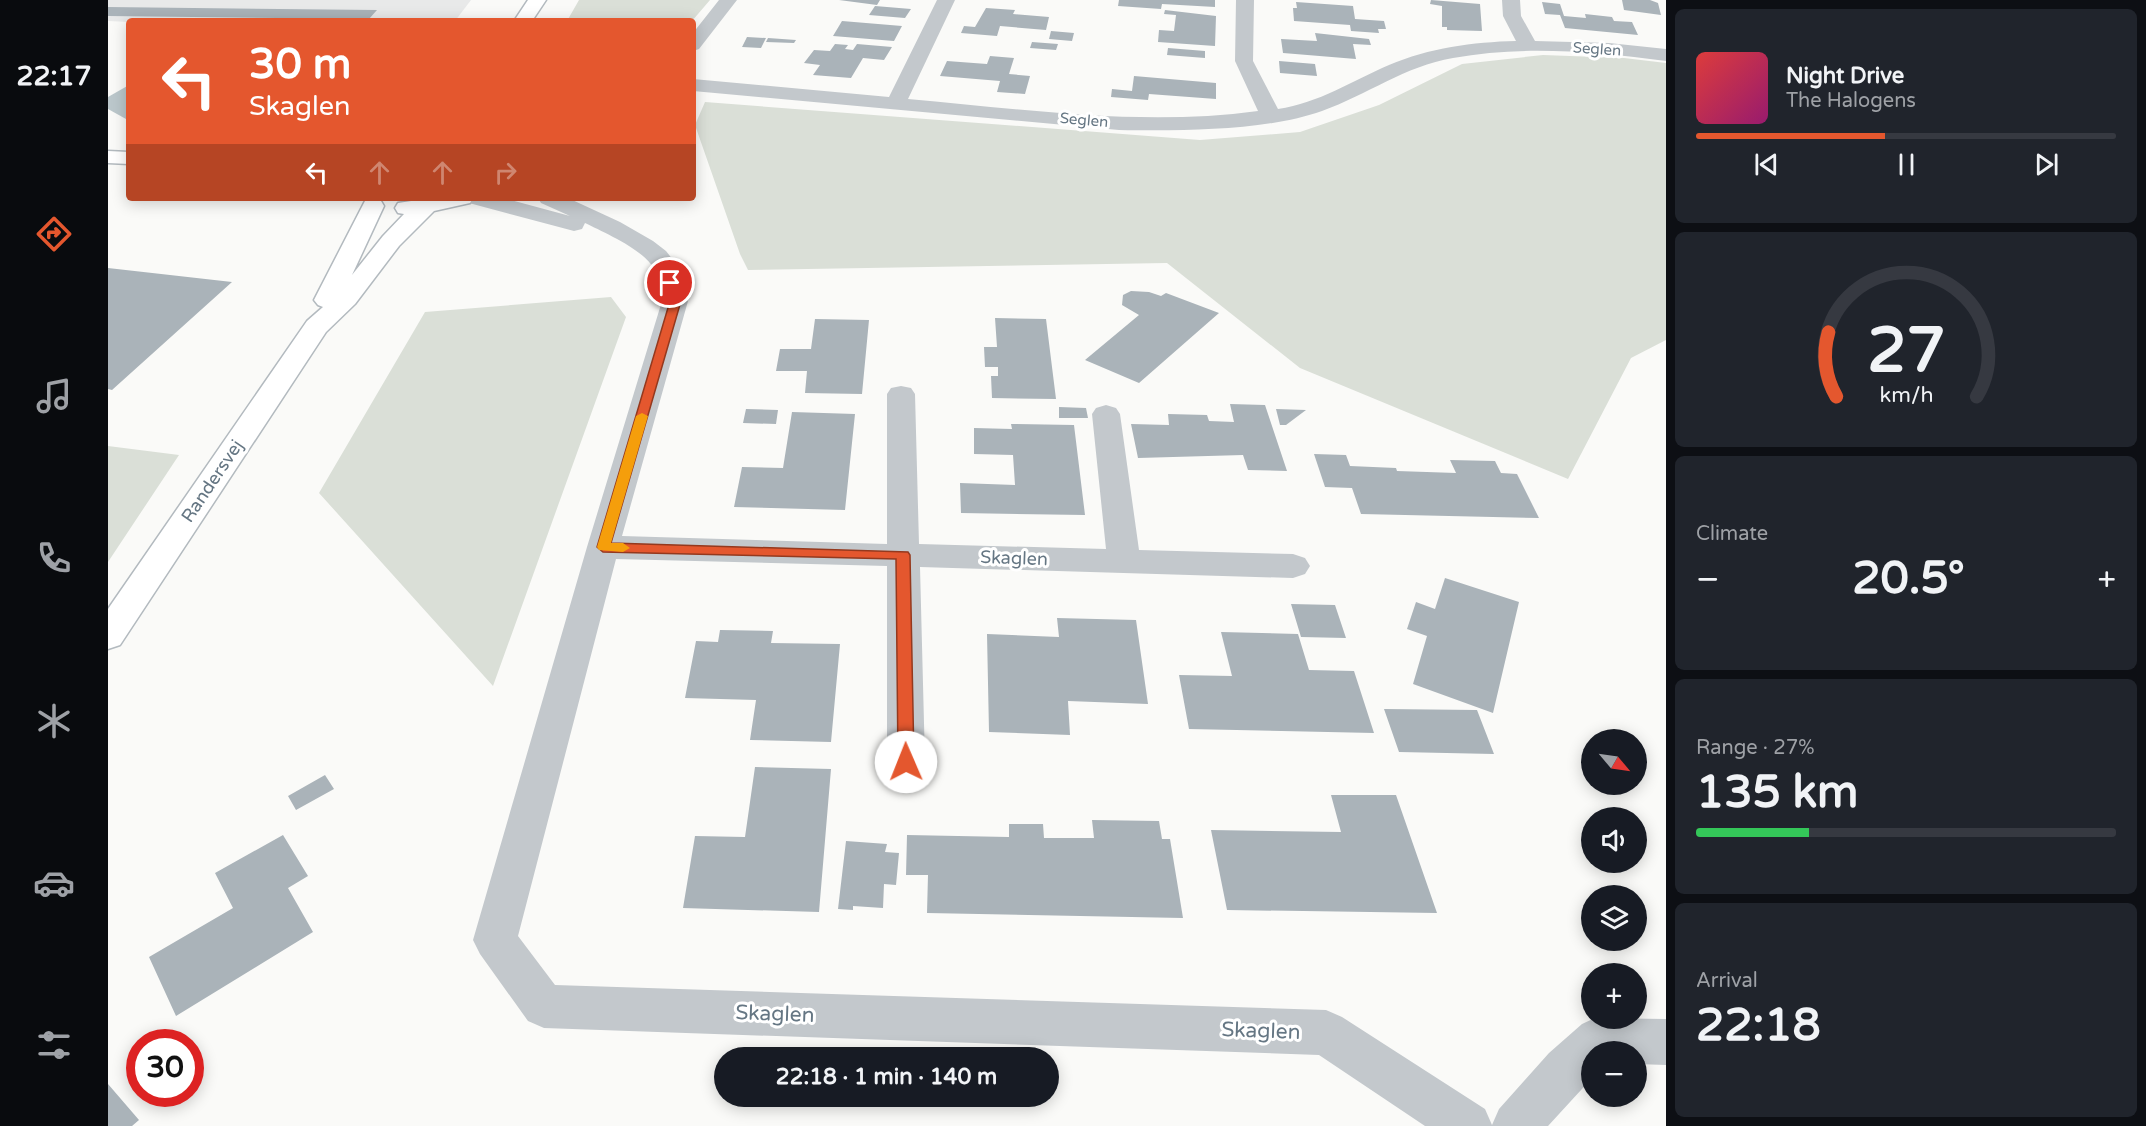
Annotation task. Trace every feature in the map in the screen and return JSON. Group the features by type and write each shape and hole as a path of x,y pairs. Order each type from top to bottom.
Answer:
{"street":[{"path":"525,18 537,0"},
{"path":"696,41 728,0"},
{"path":"896,102 946,0"},
{"path":"1245,0 1244,62 1271,116"},
{"path":"1511,0 1512,16 1529,47"},
{"name":"Seglen","path":"696,85 1119,124 1180,125 1271,116 1312,108 1349,93 1386,72 1426,57 1474,50 1580,47 1666,55"},
{"path":"108,157 126,158"},
{"path":"363,202 399,208 426,206 448,201"},
{"name":"Skaglen","path":"489,201 577,224 610,228"},
{"name":"Skaglen","path":"556,201 592,216 645,246 664,265 675,301 603,547 495,940 544,1006 1326,1033 1468,1126"},
{"name":"Randersvej","path":"316,327 363,202"},
{"name":"Randersvej","path":"108,636 316,327 346,298 391,241 426,206"},
{"path":"901,394 906,762"},
{"path":"1106,414 1124,561"},
{"name":"Skaglen","path":"603,547 1293,566"},
{"path":"1516,1126 1566,1070 1598,1040 1666,1042"}],"shaded area":[{"path":"108,0 471,0 457,18 126,18 126,22 108,21"},
{"path":"579,0 710,0 695,18 569,18"},
{"path":"1543,55 1624,58 1666,63 1666,340 1631,358 1568,479 1300,368 1167,263 748,270 740,254 696,128 705,102 1200,140 1300,132 1379,105 1462,64"},
{"path":"126,87 126,119 108,109 108,97"},
{"path":"611,297 626,317 493,686 319,493 425,312"},
{"path":"108,446 179,455 108,562"}],"building":[{"path":"839,0 880,0 877,5"},
{"path":"1119,0 1215,0 1215,7 1162,4 1161,9 1118,6"},
{"path":"1431,0 1480,4 1482,31 1447,30 1447,27 1442,27 1442,6 1430,4"},
{"path":"1622,0 1650,0 1658,3 1661,15 1624,10"},
{"path":"1296,2 1353,6 1355,19 1384,21 1386,29 1378,29 1379,33 1351,31 1350,25 1294,21 1293,8 1297,8"},
{"path":"1542,2 1560,4 1564,16 1586,18 1585,14 1612,17 1614,21 1632,22 1638,35 1565,28 1560,15 1545,14"},
{"path":"875,6 911,9 905,18 869,15"},
{"path":"108,7 377,10 370,18 108,16"},
{"path":"986,8 1015,10 1013,14 1049,17 1046,30 1000,26 997,36 961,33 964,26 975,27"},
{"path":"1165,10 1216,16 1215,46 1158,42 1159,30 1174,31 1176,15 1164,14"},
{"path":"842,21 902,26 894,41 833,36"},
{"path":"1051,31 1074,33 1072,41 1049,39"},
{"path":"1315,33 1369,39 1371,45 1353,44 1356,59 1283,53 1281,39 1317,41"},
{"path":"747,37 766,38 761,48 742,47"},
{"path":"768,38 796,40 794,43 766,42"},
{"path":"1032,42 1058,44 1056,50 1030,48"},
{"path":"835,44 848,45 845,49 853,50 857,44 892,47 884,60 863,58 851,78 813,75 820,65 804,63 814,50 830,51"},
{"path":"1168,48 1205,51 1205,58 1167,55"},
{"path":"990,56 1014,58 1009,74 1030,76 1025,94 997,92 1000,81 940,76 947,61 987,64"},
{"path":"1279,61 1315,64 1317,76 1280,73"},
{"path":"1134,76 1216,83 1216,99 1149,94 1148,100 1111,97 1112,89 1132,91"},
{"path":"108,268 232,282 112,390 108,389"},
{"path":"1131,291 1149,292 1161,296 1166,293 1219,313 1139,383 1085,360 1139,315 1122,305 1123,295"},
{"path":"995,318 1046,319 1056,399 992,398 991,376 998,376 998,367 985,367 984,347 997,347"},
{"path":"815,319 869,320 862,394 805,393 807,371 776,371 780,349 811,349"},
{"path":"1230,404 1265,405 1287,471 1248,470 1243,455 1138,458 1131,424 1169,425 1168,414 1207,415 1209,421 1234,422"},
{"path":"1059,407 1086,408 1088,418 1059,418"},
{"path":"746,409 778,410 776,424 743,423"},
{"path":"1276,409 1306,410 1286,425 1280,425"},
{"path":"792,412 855,414 845,510 734,507 742,467 783,468"},
{"path":"1011,424 1074,425 1085,515 961,513 960,483 1015,485 1013,455 974,454 974,428 1012,429"},
{"path":"1314,454 1346,455 1350,466 1396,468 1397,471 1456,473 1450,460 1495,461 1501,473 1517,474 1539,518 1361,514 1352,488 1325,487"},
{"path":"1445,578 1519,602 1493,713 1413,684 1427,636 1407,629 1416,602 1435,609"},
{"path":"1291,604 1335,605 1346,638 1301,637"},
{"path":"1057,618 1136,620 1148,704 1068,701 1070,735 989,732 987,634 1059,637"},
{"path":"720,630 773,631 771,643 840,644 831,742 750,740 756,700 685,698 696,641 718,642"},
{"path":"1221,632 1298,634 1309,670 1354,671 1374,733 1189,729 1179,675 1232,676"},
{"path":"1384,709 1477,710 1494,754 1399,752"},
{"path":"755,767 831,769 819,912 683,908 695,836 745,837"},
{"path":"325,775 334,789 296,810 288,796"},
{"path":"1331,795 1396,795 1437,913 1227,910 1211,830 1341,832"},
{"path":"1092,820 1159,821 1162,839 1170,839 1183,918 927,913 928,875 906,875 907,835 1009,837 1009,824 1043,824 1044,838 1094,838"},
{"path":"283,835 308,876 288,888 313,932 176,1016 149,957 233,908 215,873"},
{"path":"846,841 887,844 885,852 899,853 896,885 884,884 883,908 853,906 853,910 838,909"},
{"path":"108,1084 139,1120 132,1126 108,1126"}],"slow traffic":[{"path":"623,548 603,547 642,416"}],"route":[{"path":"670,283 675,301 603,547 903,555 906,762"}]}
